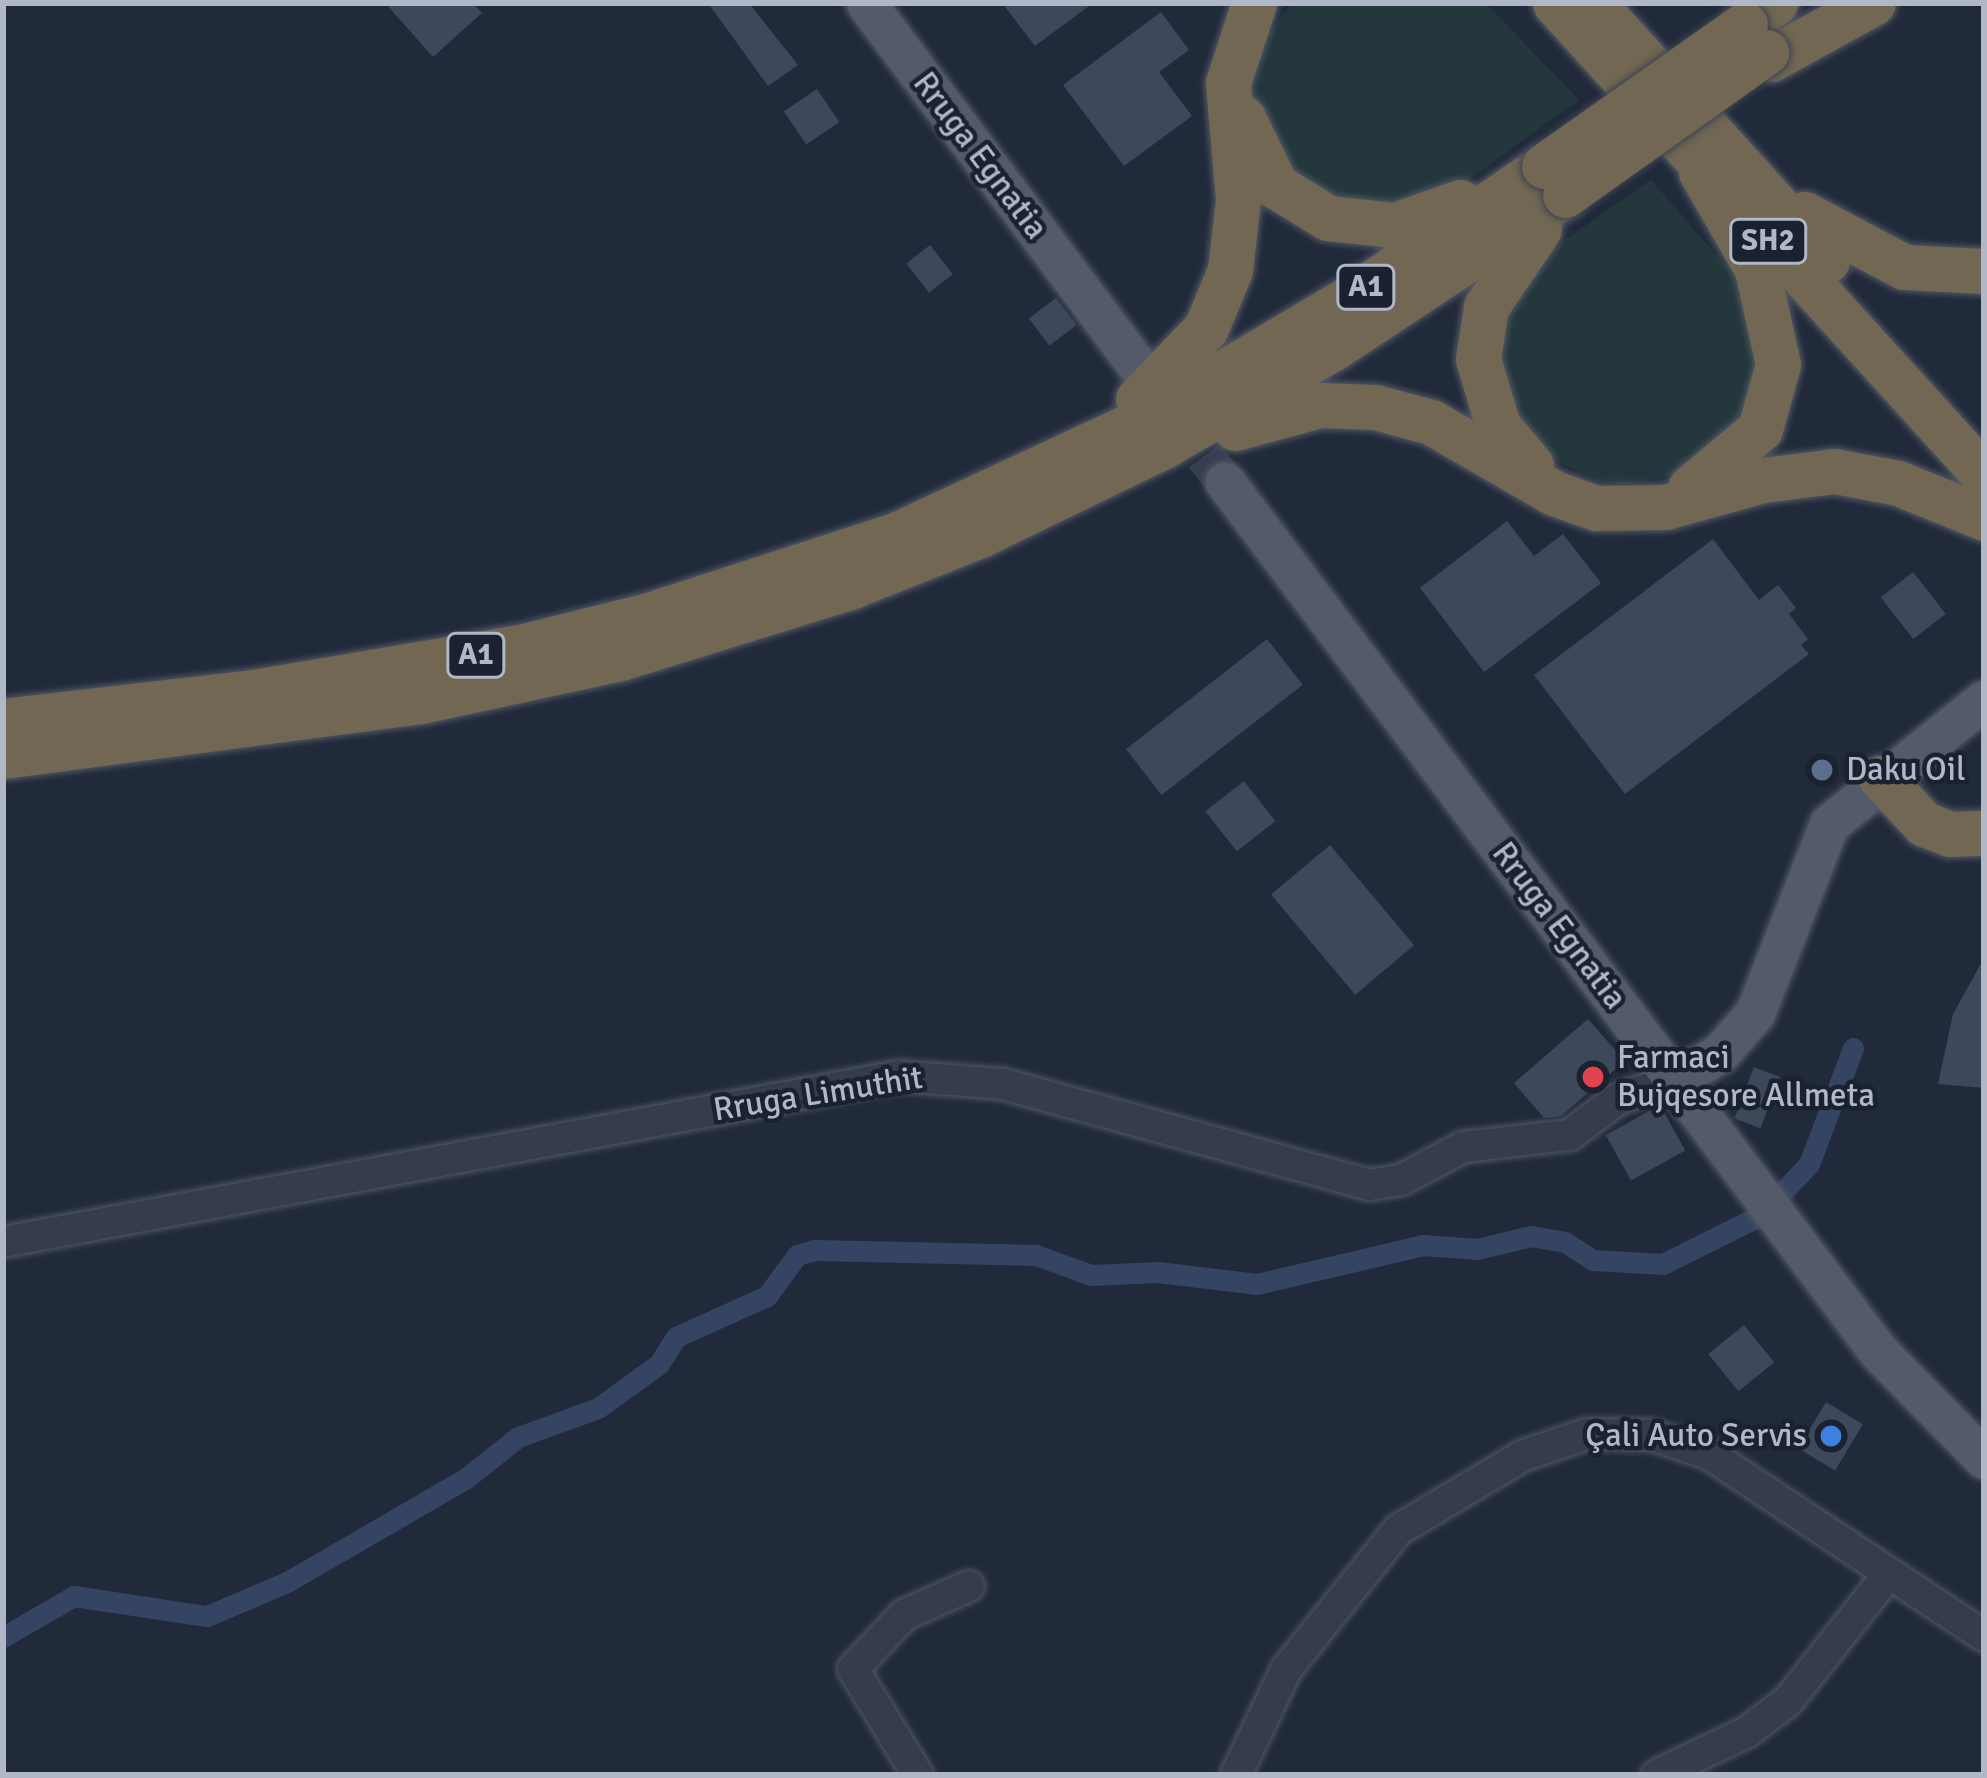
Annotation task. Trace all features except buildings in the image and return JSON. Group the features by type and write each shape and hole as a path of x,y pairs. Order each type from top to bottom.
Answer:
{"highway":[{"path":"840,572 1150,392 1181,362 1214,314 1236,246 1228,82 1253,3"},
{"path":"1271,3 1242,57 1240,105 1264,169 1308,209 1352,225 1419,221 1553,179"},
{"path":"1526,3 1641,95"},
{"name":"SH2","path":"1555,3 1641,95 1701,172 1984,475"},
{"name":"SH2","path":"1593,3 1641,95 1764,189 1984,438"},
{"path":"1615,3 1641,95"},
{"path":"1641,95 1758,26 1834,3"},
{"path":"1758,26 1873,3"},
{"name":"A1","path":"3,755 470,691 620,658 840,572 1145,419 1553,179 1641,95"},
{"path":"1553,179 1486,307 1478,359 1487,403 1514,448 1558,482 1614,500 1666,496 1739,454 1773,398 1778,364 1757,269 1701,172"},
{"path":"1764,189 1891,262 1930,274 1984,271"},
{"path":"840,572 1065,514 1235,428 1320,405 1375,406 1431,422 1554,493 1597,508 1665,507 1762,480 1834,471 1898,483 1984,518"},
{"path":"3,704 438,646 777,593"},
{"name":"A1","path":"3,721 414,667 777,593"},
{"path":"1881,778 1924,824 1950,834 1984,833"}],"main road":[{"name":"Rruga Egnatia","path":"866,3 1137,365"},
{"name":"Rruga Egnatia","path":"1225,482 1905,1385 1984,1459"},
{"path":"1676,1079 1720,1053 1755,1013 1818,839 1881,778 1984,700"}],"street":[{"name":"Rruga Limuthit","path":"3,1242 899,1076 1003,1084 1369,1185 1401,1180 1463,1147 1570,1136 1618,1100 1676,1079"},
{"path":"1236,1775 1286,1670 1372,1556 1429,1508 1555,1442 1652,1435 1709,1454 1984,1636"},
{"path":"1657,1775 1747,1732 1788,1701 1888,1575"},
{"path":"918,1775 854,1669 904,1615 969,1586"}],"green space":[{"path":"1292,3 1486,3 1579,100 1470,179 1407,209 1307,195 1257,121 1253,90 1269,33"},
{"path":"1651,180 1740,282 1761,335 1750,411 1689,472 1628,485 1597,481 1536,451 1501,399 1498,337 1509,303 1550,250"}],"waterway":[{"path":"3,1637 74,1596 207,1616 287,1582 465,1479 518,1437 598,1408 659,1364 676,1337 767,1296 797,1255 814,1250 1036,1255 1091,1275 1158,1272 1257,1284 1423,1245 1477,1249 1531,1236 1565,1242 1593,1260 1663,1264 1761,1215 1809,1164 1853,1048"}],"tunnel":[{"path":"1169,408 1225,482"}],"place":[{"name":"Daku Oil","path":"1822,770"},
{"name":"Farmaci Bujqesore Allmeta","path":"1593,1077"},
{"name":"Çali Auto Servis","path":"1831,1436"}]}
